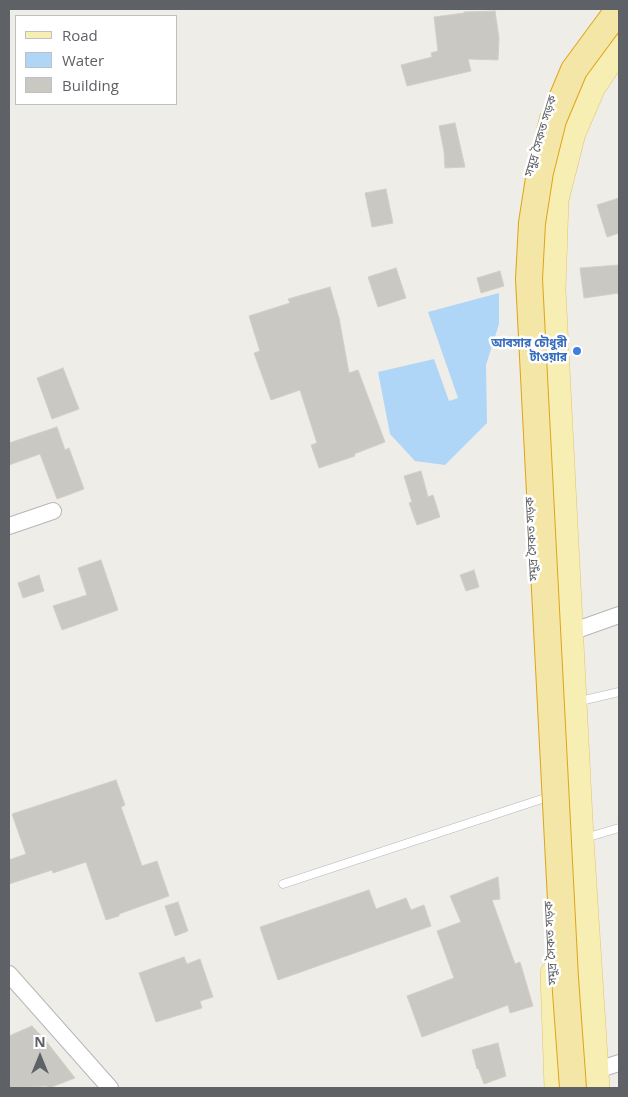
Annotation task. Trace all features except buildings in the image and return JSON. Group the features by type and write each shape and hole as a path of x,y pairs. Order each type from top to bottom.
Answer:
{"highway":[{"path":"560,1088 565,968 529,279 532,223 540,172 553,120 574,70 619,9"},
{"path":"600,1077 557,540 544,279 546,223 551,180 566,126 589,74 619,32"}],"main road":[{"name":"সমুদ্র সৈকত সড়ক","path":"560,1088 544,798 520,285 522,231 530,169 543,122 558,81 607,9"},
{"path":"600,1077 581,839 553,290 556,200 573,133 593,87 619,48"}],"street":[{"path":"9,526 53,511"},
{"path":"571,632 619,615"},
{"path":"9,974 110,1088"},
{"path":"560,1088 600,1077"}],"lane":[{"path":"574,703 619,692"},
{"path":"283,884 544,798"},
{"path":"581,839 619,828"}],"water":[{"path":"499,293 499,324 486,365 487,423 445,465 415,461 390,434 378,372 434,359 449,401 458,398 428,312"}],"place":[{"name":"আবসার চৌধুরী টাওয়ার","path":"577,351"}]}
